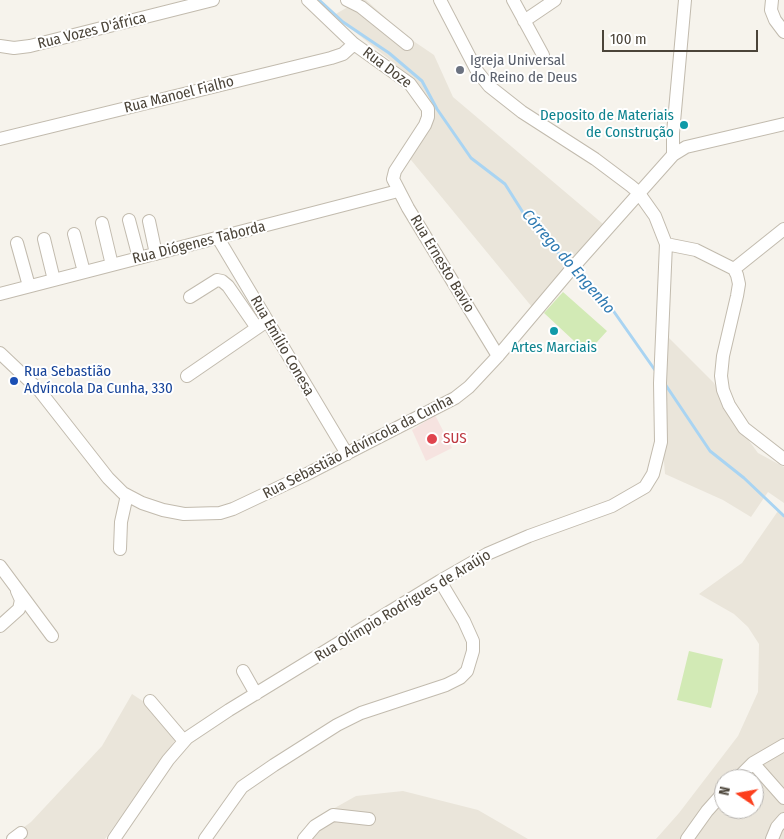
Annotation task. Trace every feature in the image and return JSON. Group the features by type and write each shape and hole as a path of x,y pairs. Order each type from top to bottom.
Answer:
{"street":[{"name":"Rua Vozes D'áfrica","path":"0,46 14,48 30,46 213,0"},
{"name":"Rua Doze","path":"308,0 354,44 410,84 428,109 425,125 395,171"},
{"path":"347,0 361,4 407,44"},
{"name":"Rua Olímpio Rodrigues de Araújo","path":"114,839 168,760 184,741 256,694 487,554 529,536 612,506 645,486 653,474 661,442 660,383 666,244 655,216 638,192 595,159 522,112 489,86 477,71 440,0"},
{"path":"513,0 543,55"},
{"path":"524,21 555,0"},
{"path":"673,155 673,132 685,0"},
{"path":"772,0 771,10 775,20 784,32"},
{"name":"Rua Manoel Fialho","path":"0,139 331,58 343,54 354,44"},
{"path":"673,155 686,147 784,124"},
{"name":"Rua Sebastião Advíncola da Cunha","path":"0,353 38,390 108,478 127,495 142,503 163,510 184,514 220,513 233,509 347,454 455,398 469,387 498,356 638,192 673,155"},
{"name":"Rua Ernesto Bavio","path":"395,171 393,179 398,191 498,356"},
{"name":"Rua Diógenes Taborda","path":"1,290 54,280 398,191"},
{"path":"129,220 139,258"},
{"path":"149,220 156,254"},
{"path":"102,223 112,265"},
{"path":"734,269 784,229"},
{"path":"74,234 84,272"},
{"name":"Rua Emílio Conesa","path":"218,238 262,324 347,454"},
{"path":"44,239 54,280"},
{"path":"17,243 29,286"},
{"path":"666,244 696,250 734,269 740,284 723,356 723,390 729,405 744,428 784,459"},
{"path":"187,376 262,324 222,281 217,280 190,296"},
{"path":"120,549 120,522 127,495"},
{"path":"0,566 52,636"},
{"path":"205,839 242,787 274,765 361,713 446,685 460,678 467,671 471,663 473,641 464,621 440,581"},
{"path":"0,626 19,609 21,600 13,584"},
{"path":"243,671 256,694"},
{"path":"150,701 184,741"},
{"path":"747,769 753,763 784,745"},
{"path":"753,763 784,798"},
{"path":"687,839 714,803"},
{"path":"304,839 315,826 333,815 369,819"},
{"path":"772,839 777,827 784,818"}],"shaded area":[{"path":"360,0 366,0 406,36 434,55 453,97 603,224 532,307 402,149 431,108 416,81 334,15"},
{"path":"665,334 714,383 726,410 758,453 784,467 784,503 768,492 751,517 723,500 665,474 663,450"},
{"name":"SUS","path":"435,415 452,448 426,461 412,430"},
{"path":"778,511 784,515 784,839 656,839 679,813 738,736 758,692 759,644 748,627 734,614 699,594 742,563"},
{"path":"132,694 158,711 179,735 105,839 8,839 31,822 102,746"},
{"path":"403,791 478,810 528,839 299,839 308,823 356,796"}],"green space":[{"path":"563,292 607,331 587,353 544,313"},
{"path":"689,651 723,659 711,708 677,700"}],"waterway":[{"name":"Córrego do Engenho","path":"319,0 343,22 389,53 422,81 437,109 471,158 505,184 529,222 571,266"},
{"name":"Córrego do Engenho","path":"576,270 605,299 657,373"},
{"name":"Córrego do Engenho","path":"665,384 710,451 744,478 784,516"}],"place":[{"name":"Igreja Universal do Reino de Deus","path":"460,70"},
{"name":"Deposito de Materiais de Construção","path":"684,125"},
{"name":"Artes Marciais","path":"554,331"},
{"name":"Rua Sebastião Advíncola Da Cunha, 330","path":"14,381"},
{"name":"SUS","path":"432,439"}]}
